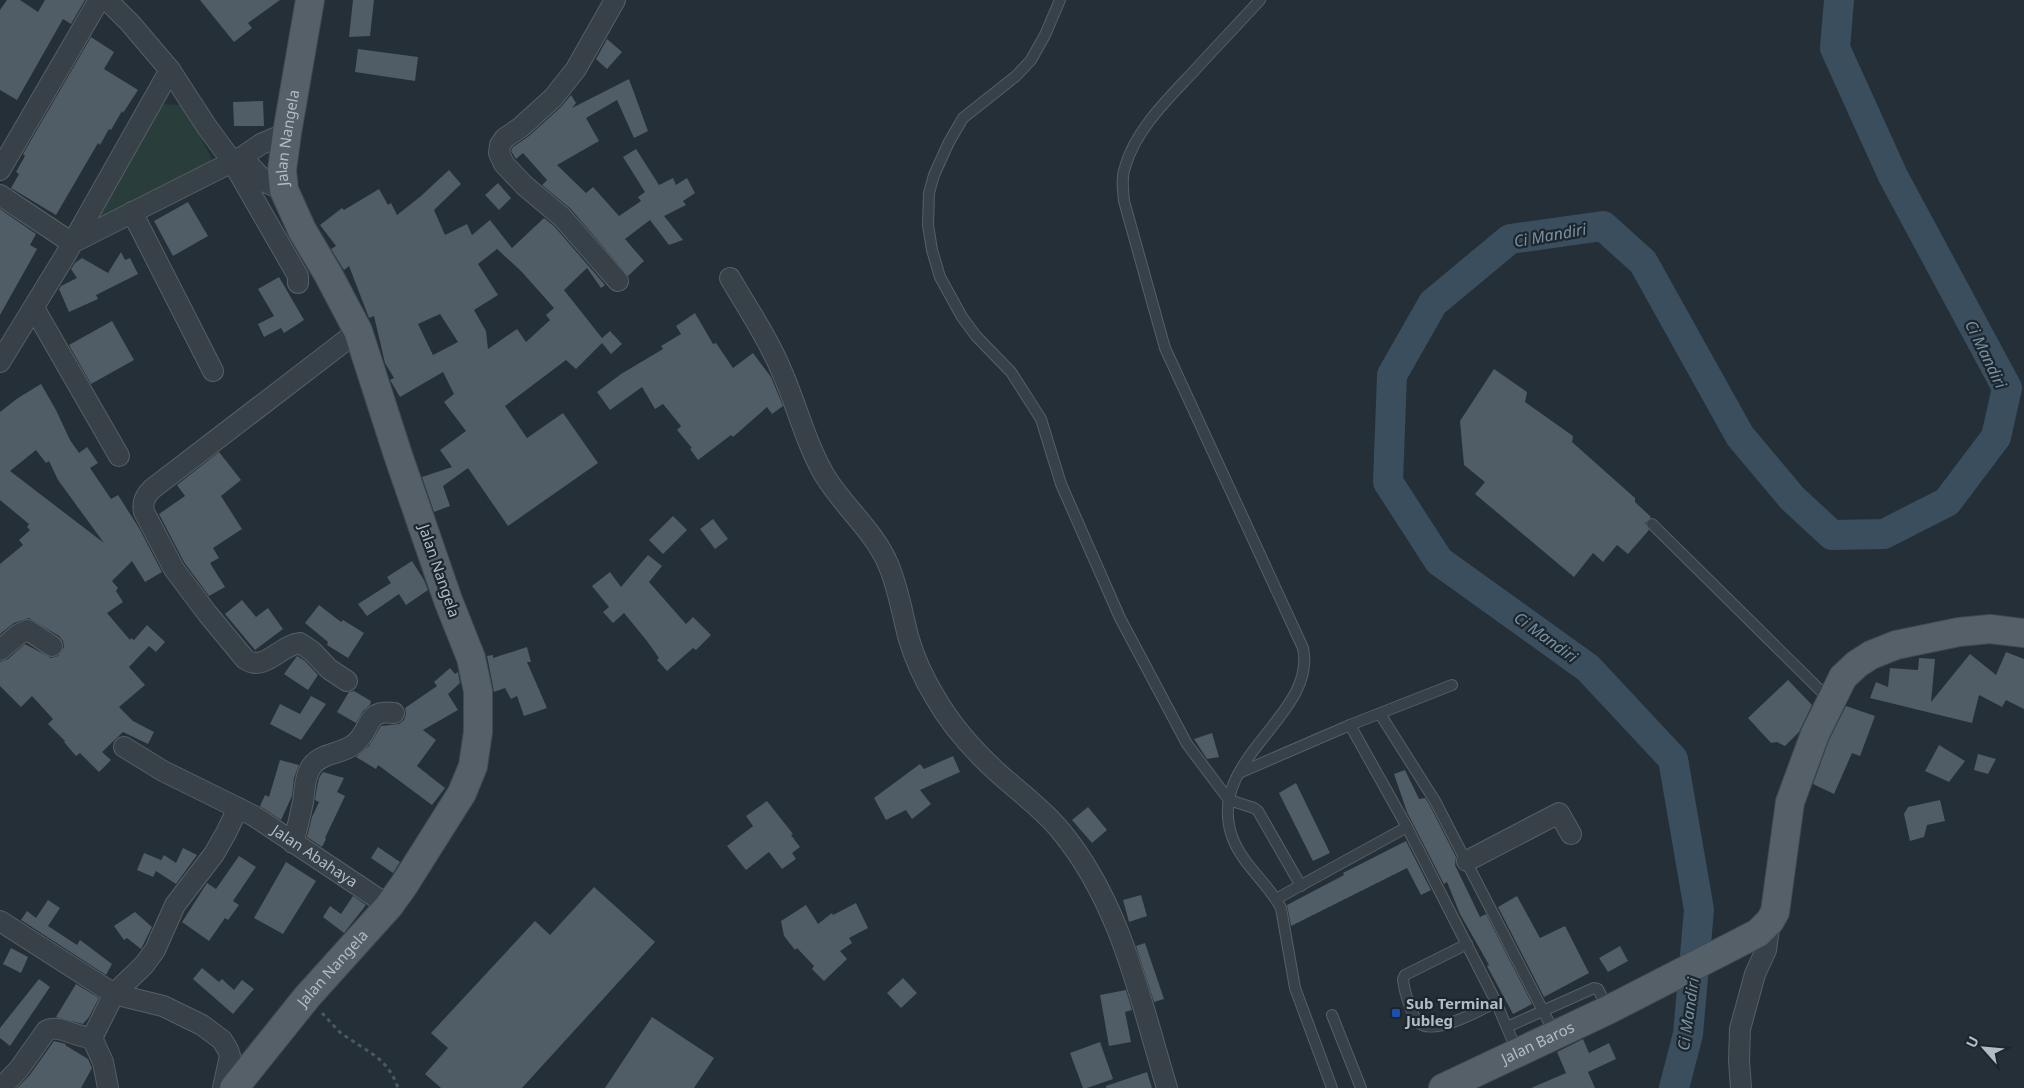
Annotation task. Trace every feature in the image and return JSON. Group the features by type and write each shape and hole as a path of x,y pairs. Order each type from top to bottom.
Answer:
{"main road":[{"name":"Jalan Nangela","path":"234,1088 307,997 389,906 462,793 473,766 480,712 471,658 448,600 358,331 302,230 284,190 282,170 287,133 310,0"},
{"path":"1770,921 1775,912 1778,896 1790,802 1800,772 1830,700 1843,677 1857,664 1872,655 1896,645 1959,632 1990,629 2024,633"},
{"name":"Jalan Baros","path":"1443,1088 1608,1010 1749,938 1758,933 1770,921"}],"street":[{"path":"0,170 99,0"},
{"path":"107,0 130,23 170,70 207,128 237,159 265,182 284,190"},
{"path":"614,0 586,53 570,76 553,98 505,138 500,145 498,153 504,164 525,186 562,217 618,280"},
{"path":"0,362 72,243 170,70"},
{"path":"72,243 237,159 261,144 287,133"},
{"path":"237,159 298,276 298,282"},
{"path":"0,195 72,243"},
{"path":"132,212 213,371"},
{"path":"730,278 767,338 825,476 881,550 888,564 898,592 909,639 933,695 968,743 994,770 1058,827 1077,852 1094,881 1113,917 1142,999 1167,1088"},
{"path":"34,308 119,456"},
{"path":"348,681 329,669 313,652 300,643 290,646 259,664 245,659 174,569 144,512 143,504 147,493 358,331"},
{"path":"0,650 19,634 28,630 52,646"},
{"path":"293,844 298,828 307,777 312,765 327,755 344,750 354,744 379,712 394,713"},
{"name":"Jalan Abahaya","path":"124,747 163,771 238,808 389,906"},
{"path":"92,1038 114,994 144,965 155,950 175,905 214,854 238,808"},
{"path":"1467,861 1559,813 1571,834"},
{"path":"0,921 114,994 177,1011 202,1024 222,1040 230,1056 222,1088"},
{"path":"1741,1088 1739,1060 1740,1029 1756,974 1766,950 1770,921"},
{"path":"1,1088 19,1070 46,1031 51,1028 57,1028 83,1038 92,1038"},
{"path":"92,1038 103,1062 108,1088"}],"lane":[{"path":"1060,0 1045,35 1031,60 1016,76 963,118 949,142 934,174 929,193 928,225 932,250 940,277 962,317 976,336 1011,372 1041,419 1061,484 1120,618 1187,744 1228,800 1258,811 1301,886"},
{"path":"1260,0 1162,105 1136,142 1124,168 1122,184 1124,202 1165,348 1285,605 1304,654 1304,670 1294,696 1238,773 1228,800 1228,816 1234,840 1241,853 1276,899 1284,922 1290,966 1296,988 1332,1088"},
{"path":"1652,524 1830,700"},
{"path":"1238,773 1350,725 1452,686"},
{"path":"1380,714 1435,801 1556,1035"},
{"path":"1350,725 1407,827 1496,1002 1518,1052"},
{"path":"1276,899 1407,827"},
{"path":"1467,944 1405,975 1402,979 1409,1003 1418,1022 1429,1026 1463,1019 1496,1002"},
{"path":"1507,1027 1594,988 1600,992 1608,1010"},
{"path":"1332,1015 1361,1088"}],"path":[{"path":"307,997 338,1031 383,1061 391,1071 398,1088"}],"green space":[{"path":"158,104 183,105 213,161 92,228"}],"building":[{"path":"7,0 20,0 38,12 45,0 85,0 71,24 63,19 17,100 0,90 0,10"},
{"path":"200,0 280,0 248,23 252,28 234,42"},
{"path":"353,0 374,0 370,36 349,37"},
{"path":"91,37 114,52 104,69 138,90 123,113 122,111 111,130 109,129 100,145 98,143 56,215 11,188 19,174 16,172 25,156 23,154"},
{"path":"607,39 622,52 607,69 596,59"},
{"path":"358,49 418,57 415,81 355,72"},
{"path":"629,79 648,131 634,138 617,100 586,118 599,141 557,165 586,193 593,187 619,216 641,201 638,197 645,192 623,157 636,149 659,185 673,178 676,185 687,178 695,193 683,201 686,205 664,216 683,240 669,245 650,220 625,239 644,261 628,276 571,209 542,185 547,180 523,153 516,159 511,151 513,147 529,136 561,107 571,95 576,103 572,108"},
{"path":"263,101 264,126 234,126 233,102"},
{"path":"449,170 461,184 434,210 445,235 467,224 472,235 490,220 512,248 544,218 554,226 605,285 601,288 587,268 564,290 602,338 610,331 622,344 611,354 602,343 576,369 566,360 505,406 527,438 563,413 598,463 508,526 468,468 443,486 450,506 434,512 422,477 452,467 440,450 466,431 444,402 454,394 443,372 400,397 390,380 394,378 385,363 374,316 369,318 349,266 344,270 331,249 336,246 320,225 342,208 344,210 379,189 388,205 391,203 397,215","holes":["497,249 521,271 554,308 546,315 550,320 526,342 517,329 488,349 486,331 474,310 498,295 478,264","440,314 458,342 433,355 418,324"]},
{"path":"498,183 511,198 499,210 485,195"},
{"path":"188,202 208,236 173,256 154,221"},
{"path":"0,209 36,234 30,245 37,249 0,315"},
{"path":"121,252 125,260 130,258 138,274 96,295 98,299 69,312 59,289 61,286 77,278 71,269 75,263 82,258 108,273"},
{"path":"279,277 304,320 284,333 281,328 264,337 258,324 274,316 258,289"},
{"path":"695,313 713,344 716,343 733,368 753,353 771,377 783,406 772,414 767,407 733,437 731,435 698,460 690,449 692,448 677,430 681,426 663,404 655,409 642,387 610,410 597,392 621,374 663,349 661,346 681,334 676,326"},
{"path":"112,321 134,360 91,384 69,345"},
{"path":"1494,369 1527,392 1525,402 1573,436 1572,442 1635,498 1635,502 1651,517 1645,523 1649,530 1628,554 1617,545 1603,562 1593,553 1574,577 1475,494 1485,482 1464,465 1460,421"},
{"path":"41,384 70,440 79,453 87,447 98,463 90,468 111,499 118,495 139,528 162,572 145,582 132,561 112,581 118,588 116,591 123,602 107,613 130,640 131,638 134,640 147,625 165,642 156,652 149,646 129,667 145,685 119,707 133,721 154,732 148,744 123,732 102,752 111,760 99,772 80,753 76,756 65,741 48,724 53,719 32,696 21,707 0,686 0,662 8,659 25,644 51,658 58,656 64,647 63,641 59,636 29,618 14,623 0,634 0,564 23,545 19,540 30,530 27,527 29,524 0,500 0,412","holes":["36,450 46,463 49,461 58,480 104,543 10,471"]},
{"path":"219,452 241,480 221,496 242,529 213,548 219,558 210,563 225,587 209,596 184,562 159,514 185,496 177,485"},
{"path":"673,516 687,530 663,554 649,540"},
{"path":"713,519 728,539 715,549 700,529"},
{"path":"648,555 662,566 649,582 686,624 693,617 711,635 696,650 693,648 667,671 657,660 659,658 647,641 624,613 613,623 603,612 609,607 592,586 610,572 621,587"},
{"path":"412,561 428,590 406,605 399,594 367,616 358,604 391,583 387,577"},
{"path":"242,600 256,617 268,608 283,629 255,650 225,614"},
{"path":"319,605 341,622 343,620 364,633 348,658 327,645 328,642 305,623"},
{"path":"527,647 531,662 527,662 547,708 524,716 517,696 511,699 505,688 494,692 487,656 493,655 493,658"},
{"path":"2006,652 2024,659 2024,709 2006,700 2002,707 1979,695 1972,723 1870,698 1876,682 1888,687 1890,668 1918,670 1919,658 1935,659 1931,702 1970,654 1996,675"},
{"path":"297,656 305,661 318,675 308,690 284,674"},
{"path":"450,668 455,674 458,672 460,683 448,694 458,710 423,730 436,740 417,766 445,788 432,805 378,765 376,769 356,757 369,746 381,726 399,724 404,720 405,708 437,686 434,682"},
{"path":"1788,680 1812,705 1799,732 1785,746 1777,742 1771,743 1748,718"},
{"path":"354,691 371,701 356,723 337,712 349,692"},
{"path":"311,696 326,704 301,740 270,724 280,704 300,714"},
{"path":"1846,706 1875,716 1860,756 1852,753 1834,794 1813,784 1829,740"},
{"path":"1212,733 1219,757 1207,759 1194,739"},
{"path":"1939,745 1965,761 1949,782 1925,771"},
{"path":"1978,754 1996,759 1988,774 1974,770"},
{"path":"953,756 960,772 920,790 931,804 912,819 906,810 886,820 874,798 920,764 924,769"},
{"path":"280,760 299,765 294,778 292,796 281,820 260,806 265,795 269,797"},
{"path":"1405,770 1419,799 1425,798 1429,804 1456,857 1455,865 1480,917 1486,914 1532,1004 1513,1014 1487,966 1489,965 1460,914 1447,882 1444,884 1407,812 1394,774"},
{"path":"323,772 344,778 337,792 345,796 322,847 307,837 312,817 319,802 315,800 319,778"},
{"path":"1296,783 1330,853 1313,861 1279,793"},
{"path":"1940,800 1945,821 1927,825 1924,837 1910,841 1904,814 1908,807"},
{"path":"767,801 793,834 791,835 800,847 792,853 796,859 782,869 769,852 746,870 727,846 753,826 746,816"},
{"path":"1088,807 1107,830 1092,843 1072,820"},
{"path":"1406,841 1431,890 1421,895 1407,868 1291,926 1287,905 1344,875 1343,873"},
{"path":"378,847 400,862 393,873 371,858"},
{"path":"183,848 197,855 176,884 156,871 153,877 137,870 144,853 161,860 160,862 164,855 176,863"},
{"path":"239,856 256,867 233,901 239,905 228,920 225,918 209,941 182,922 207,883 216,889"},
{"path":"286,862 316,881 283,934 254,918"},
{"path":"594,887 655,942 522,1088 441,1088 425,1074 448,1048 431,1033 535,921 550,935"},
{"path":"1141,895 1147,916 1129,922 1123,900"},
{"path":"353,896 366,905 344,933 323,917 330,906 341,914"},
{"path":"1517,896 1540,938 1565,926 1589,973 1544,997 1498,907"},
{"path":"48,900 60,908 48,926 77,945 80,940 112,964 106,975 21,920 27,911 36,918"},
{"path":"856,903 868,928 849,938 852,943 840,951 847,959 824,981 812,969 814,966 797,948 795,950 784,936 781,921 806,905 818,924 832,913 833,915"},
{"path":"135,912 152,927 141,949 127,938 124,940 114,926"},
{"path":"1145,943 1164,999 1154,1002 1136,946"},
{"path":"1620,946 1628,961 1608,972 1599,958"},
{"path":"11,948 28,957 21,973 3,964"},
{"path":"202,968 219,982 222,979 234,990 242,980 254,989 233,1014 193,979"},
{"path":"903,978 917,993 901,1008 887,993"},
{"path":"39,979 50,987 10,1046 0,1038 0,1028"},
{"path":"76,984 99,998 83,1024 56,1017"},
{"path":"1126,990 1132,1010 1125,1012 1131,1042 1109,1046 1100,995"},
{"path":"652,1017 714,1058 694,1088 605,1088"},
{"path":"1583,1039 1589,1053 1609,1043 1616,1059 1588,1072 1595,1088 1531,1088 1566,1073 1557,1052"},
{"path":"54,1041 66,1044 88,1059 92,1068 81,1088 17,1088 29,1076"},
{"path":"1100,1042 1113,1079 1083,1088 1070,1053"},
{"path":"1147,1072 1152,1088 1106,1088 1106,1086"}],"waterway":[{"name":"Ci Mandiri","path":"1674,1088 1688,1034 1699,910 1673,759 1588,668 1439,561 1388,482 1392,375 1433,303 1510,239 1603,226 1643,262 1740,436 1792,498 1832,535 1884,534 1947,502 1996,437 2007,388 1893,176 1835,48 1839,0"}],"place":[{"name":"Sub Terminal Jubleg","path":"1396,1013"}]}
